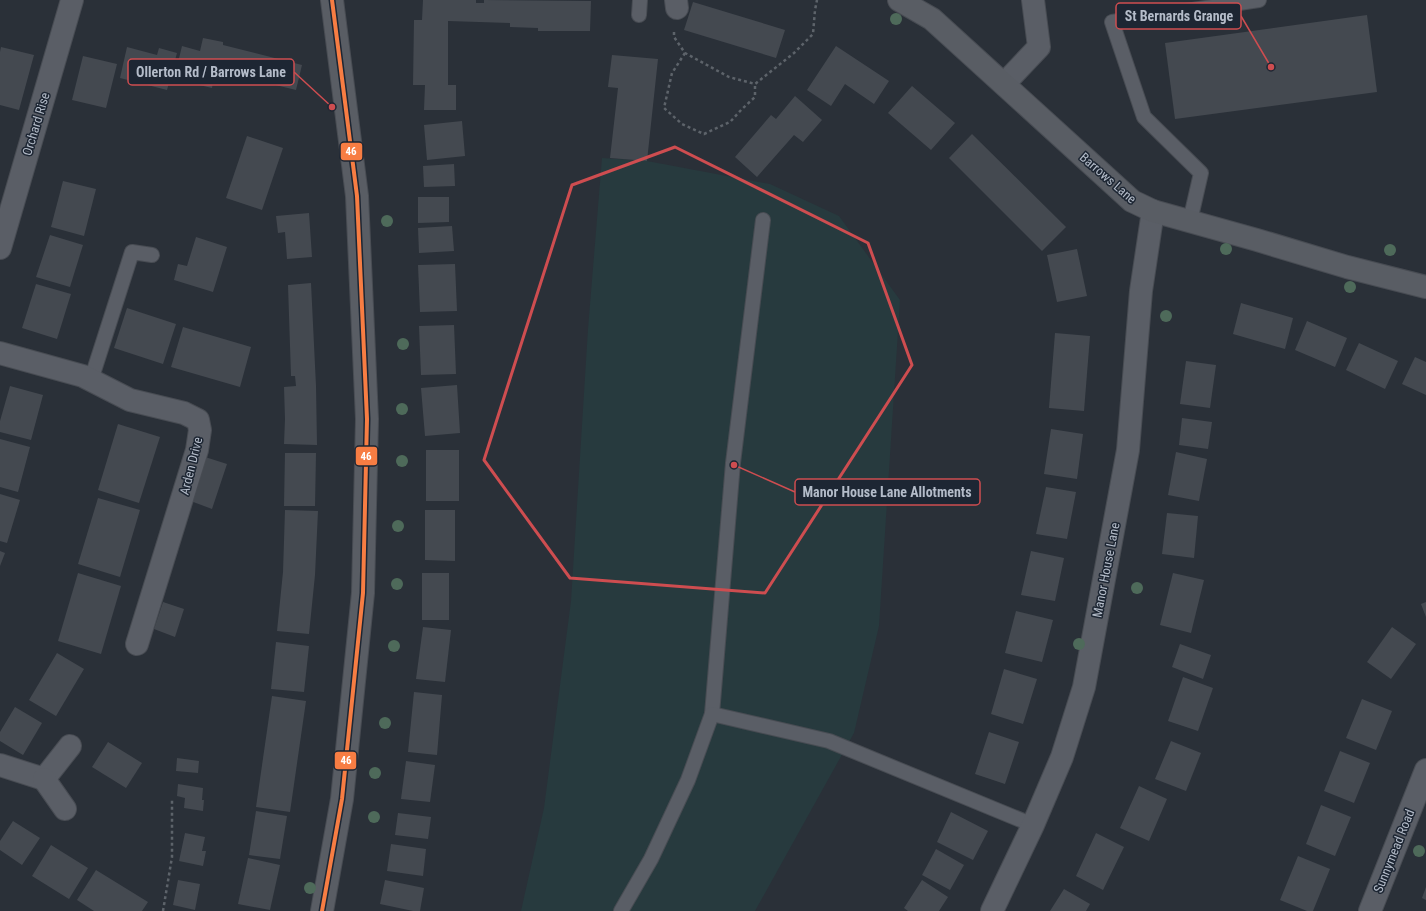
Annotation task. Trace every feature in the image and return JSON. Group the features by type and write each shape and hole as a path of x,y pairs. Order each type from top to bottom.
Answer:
{"street":[{"name":"Orchard Rise","path":"0,248 72,0"},
{"path":"322,911 342,799 363,593 367,419 357,196 332,0"},
{"name":"Barrows Lane","path":"899,0 932,19 1132,201 1154,212 1421,287"},
{"path":"1004,84 1039,47 1034,0"},
{"name":"Manor House Lane","path":"992,911 1033,825 1062,757 1084,687 1128,450 1141,291 1154,212"},
{"name":"Arden Drive","path":"0,353 83,376 130,400 184,413 198,420 200,430 197,450 137,644"},
{"path":"44,779 70,746"},
{"path":"0,765 44,779 65,809"},
{"name":"Sunnymead Road","path":"1370,911 1426,770"}],"lane":[{"path":"639,15 640,0"},
{"path":"1190,221 1201,173 1144,117 1112,22 1259,0"},
{"path":"621,911 652,859 688,780 712,714 734,463 763,220"},
{"path":"91,380 132,252 152,255"},
{"path":"712,714 829,741 1033,825"}],"path":[{"path":"755,84 794,52 813,34 817,0"},
{"path":"676,4 674,37 685,53 729,77 755,84"},
{"path":"685,53 672,73 664,108 682,124 704,134 730,122 755,97 755,84"},
{"path":"163,911 172,857 172,798"}],"highlighted area":[{"path":"675,147 868,243 912,365 765,593 570,578 484,460 572,185"}],"green space":[{"path":"602,158 647,161 770,184 839,216 900,300 879,626 854,733 755,911 521,911 544,808 571,601 588,329"}],"building":[{"path":"423,0 476,0 476,3 484,3 484,0 591,1 590,31 538,31 538,28 510,27 510,23 448,21 448,85 456,85 456,110 424,110 425,85 413,85 414,20 422,20"},
{"path":"693,2 785,30 776,58 684,30"},
{"path":"1367,15 1377,92 1175,119 1165,43"},
{"path":"203,38 223,42 223,45 302,65 296,90 247,78 245,85 214,77 212,88 174,79 182,46 200,51"},
{"path":"836,46 889,81 874,104 845,84 831,106 807,90"},
{"path":"1,47 34,55 19,110 0,105"},
{"path":"127,47 157,55 159,48 177,53 167,90 120,78"},
{"path":"612,55 658,59 647,161 610,158 618,88 608,87"},
{"path":"83,56 117,64 106,108 72,100"},
{"path":"912,86 955,123 931,150 888,113"},
{"path":"795,96 822,120 803,142 794,135 757,177 735,157 771,115 776,119"},
{"path":"462,121 465,156 427,160 424,125"},
{"path":"972,134 1066,227 1042,251 949,158"},
{"path":"247,136 283,148 262,210 226,198"},
{"path":"454,164 455,186 424,187 423,166"},
{"path":"63,181 96,189 84,236 51,227"},
{"path":"418,197 449,197 449,222 418,223"},
{"path":"309,213 312,257 287,259 285,232 278,233 276,216"},
{"path":"452,226 454,251 419,253 418,228"},
{"path":"50,235 83,245 70,287 36,277"},
{"path":"196,237 227,247 213,292 174,280 178,264 187,266"},
{"path":"1077,249 1087,296 1057,302 1047,255"},
{"path":"455,264 457,311 420,312 418,265"},
{"path":"311,283 317,445 284,444 284,387 296,386 295,376 291,376 288,285"},
{"path":"36,284 71,294 57,339 22,328"},
{"path":"1241,303 1293,318 1285,349 1233,334"},
{"path":"127,308 176,324 163,364 114,348"},
{"path":"1307,321 1347,338 1335,367 1295,350"},
{"path":"454,325 456,374 421,375 419,326"},
{"path":"183,327 251,347 240,387 171,367"},
{"path":"1055,333 1090,336 1084,411 1049,408"},
{"path":"1359,343 1398,361 1385,389 1346,370"},
{"path":"1415,357 1426,362 1426,395 1402,384"},
{"path":"1186,361 1216,365 1210,408 1180,404"},
{"path":"457,385 460,433 425,436 421,388"},
{"path":"10,386 43,395 31,440 0,432 0,421"},
{"path":"1182,418 1212,422 1208,449 1179,445"},
{"path":"118,424 160,437 139,503 98,490"},
{"path":"1051,429 1083,434 1077,479 1044,474"},
{"path":"0,439 30,447 18,492 0,487"},
{"path":"426,450 459,450 459,501 426,501"},
{"path":"1176,452 1207,459 1199,501 1168,495"},
{"path":"285,453 316,453 315,506 284,506"},
{"path":"202,456 227,464 212,509 188,500"},
{"path":"1046,487 1076,492 1067,539 1036,534"},
{"path":"0,494 20,500 7,543 0,541"},
{"path":"98,498 140,510 120,577 78,564"},
{"path":"285,510 318,511 315,575 309,634 277,631 283,572"},
{"path":"425,510 455,510 455,561 425,560"},
{"path":"1167,513 1198,516 1194,558 1162,554"},
{"path":"0,551 5,553 0,566"},
{"path":"1031,551 1064,558 1055,601 1021,595"},
{"path":"78,573 121,586 101,654 58,641"},
{"path":"422,573 449,573 449,620 422,620"},
{"path":"1173,573 1204,580 1191,633 1160,625"},
{"path":"163,602 184,609 175,637 154,629"},
{"path":"1426,602 1426,617 1421,604"},
{"path":"1016,611 1053,620 1042,662 1005,653"},
{"path":"423,627 451,630 445,682 416,679"},
{"path":"1392,627 1416,644 1391,679 1367,662"},
{"path":"276,642 309,646 304,692 271,689"},
{"path":"1180,644 1211,655 1203,679 1172,667"},
{"path":"57,653 84,669 56,716 29,700"},
{"path":"1004,669 1037,679 1023,724 991,714"},
{"path":"1183,677 1213,688 1198,731 1168,721"},
{"path":"414,692 442,695 437,755 408,752"},
{"path":"272,696 306,701 290,812 256,807"},
{"path":"1362,699 1392,711 1376,750 1346,738"},
{"path":"15,707 42,723 23,755 0,741 0,732"},
{"path":"989,732 1019,742 1005,784 975,774"},
{"path":"1171,741 1201,753 1186,791 1155,779"},
{"path":"108,742 142,763 126,788 92,767"},
{"path":"1340,751 1370,763 1354,803 1324,791"},
{"path":"177,758 199,761 198,773 176,771"},
{"path":"406,761 435,765 430,802 401,799"},
{"path":"178,784 203,788 203,811 184,808 185,798 177,796"},
{"path":"1139,786 1167,799 1149,841 1120,828"},
{"path":"1321,805 1351,817 1335,856 1306,844"},
{"path":"256,811 287,816 280,859 249,855"},
{"path":"951,812 988,831 973,860 937,842"},
{"path":"398,813 431,817 428,839 395,835"},
{"path":"13,821 40,838 22,865 0,850 0,841"},
{"path":"185,833 205,837 202,851 206,851 203,866 179,861"},
{"path":"1096,833 1124,847 1103,890 1076,876"},
{"path":"391,844 426,849 423,876 387,871"},
{"path":"51,845 88,868 69,899 32,876"},
{"path":"936,849 964,865 950,890 922,875"},
{"path":"1298,856 1330,869 1313,911 1307,911 1280,900"},
{"path":"248,858 280,865 270,910 238,904"},
{"path":"96,870 148,902 142,911 94,911 77,900"},
{"path":"178,880 200,884 195,910 173,905"},
{"path":"385,880 424,888 420,911 413,911 380,904"},
{"path":"922,880 948,897 939,911 908,911 904,908"},
{"path":"1426,887 1426,900 1422,898"},
{"path":"1064,889 1090,904 1086,911 1050,911"}],"transit line":[{"name":"46","path":"322,911 342,799 363,593 367,419 357,196 332,0"}],"place":[{"name":"St Bernards Grange","path":"1271,67"},
{"name":"Ollerton Rd / Barrows Lane","path":"332,107"},
{"name":"Manor House Lane Allotments","path":"734,465"}]}
